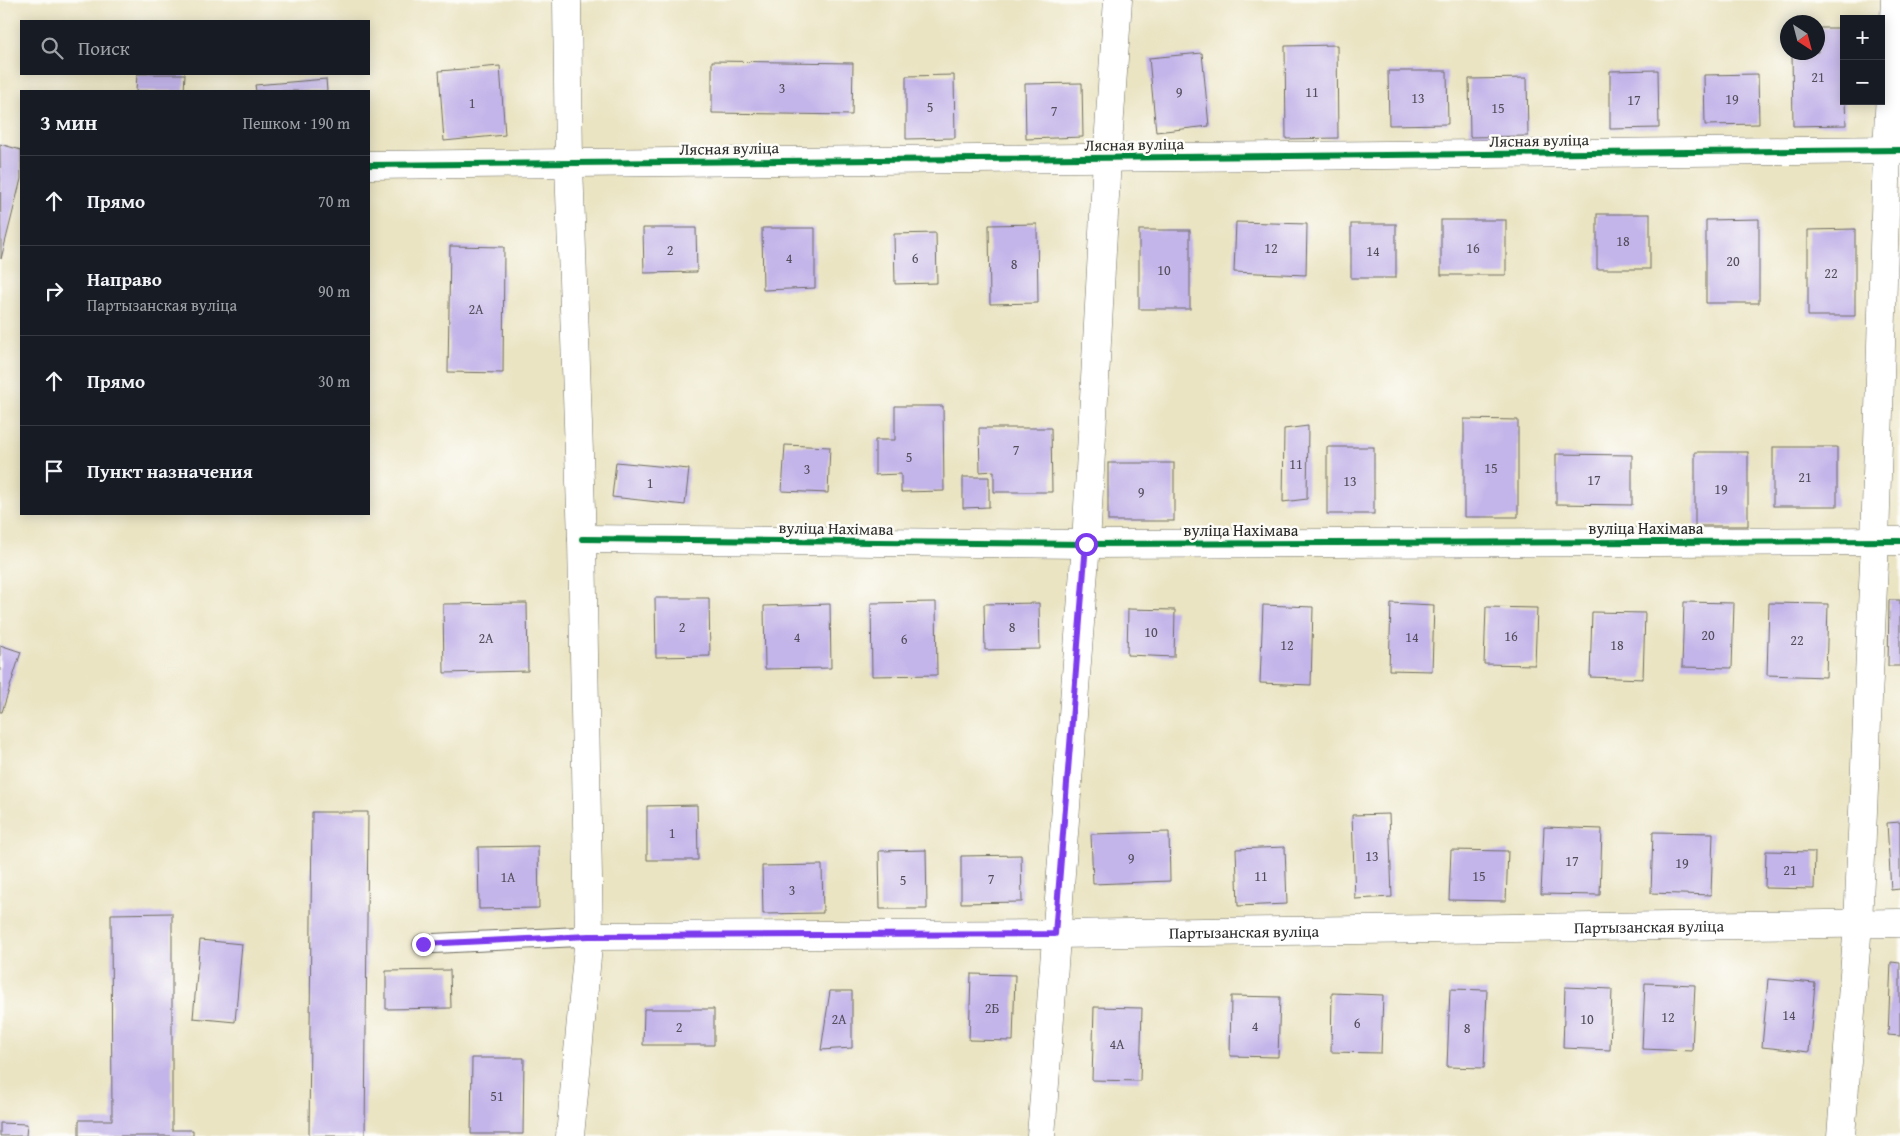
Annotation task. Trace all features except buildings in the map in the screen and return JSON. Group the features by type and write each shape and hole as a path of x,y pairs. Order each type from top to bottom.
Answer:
{"street":[{"path":"567,0 568,164 582,539 589,936 570,1136"},
{"path":"1041,1136 1086,544 1107,158 1118,0"},
{"path":"1841,1136 1888,541 1895,0"},
{"name":"Лясная вуліца","path":"370,165 1894,150"},
{"name":"вуліца Нахімава","path":"582,539 1086,544 1888,541"},
{"name":"Партызанская вуліца","path":"589,936 1055,934 1900,923"}],"lane":[{"path":"423,944 589,936"}],"cycle path":[{"path":"370,165 1900,150"},
{"path":"582,539 1086,544 1900,541"}],"route":[{"path":"423,944 589,936 1055,934 1086,544"}]}
